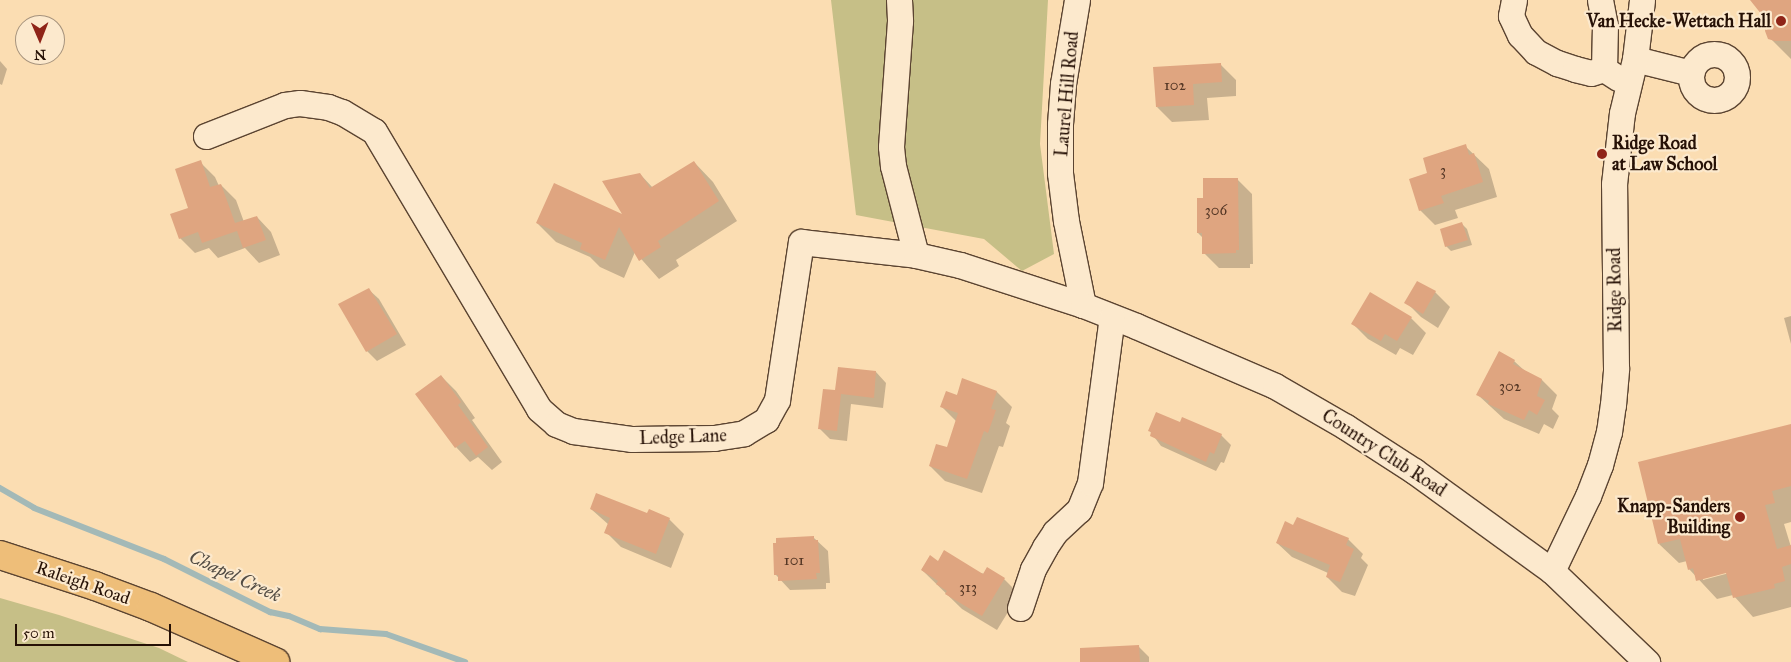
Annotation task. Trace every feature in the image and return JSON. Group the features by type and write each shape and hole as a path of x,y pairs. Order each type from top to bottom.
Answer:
{"main road":[{"name":"Raleigh Road","path":"0,555 96,586 151,607 275,662"}],"street":[{"path":"899,0 900,21 891,147 893,166 916,255"},
{"name":"Laurel Hill Road","path":"1077,0 1060,124 1060,172 1066,221 1083,305"},
{"path":"1514,0 1511,16 1520,35 1536,52 1557,63 1575,69 1591,73 1604,69 1629,85"},
{"path":"1600,0 1605,25 1604,69"},
{"name":"Ridge Road","path":"1552,571 1588,496 1600,465 1614,405 1616,368 1614,184 1622,114 1635,59 1642,0"},
{"path":"1635,59 1691,74"},
{"name":"Ledge Lane","path":"206,136 285,105 314,104 342,112 369,128 382,144 539,409 556,424 572,431 632,439 714,438 744,433 766,420 777,400 801,242 916,255 960,265 1083,305"},
{"name":"Country Club Road","path":"1083,305 1276,386 1346,426 1414,471 1552,571 1647,662"},
{"path":"1020,608 1033,569 1045,547 1055,532 1079,510 1090,483 1112,316"}],"shaded area":[{"path":"831,0 1048,0 1040,144 1054,254 1022,271 984,239 856,215"},
{"path":"0,598 159,648 188,662 0,662"}],"building":[{"name":"Van Hecke-Wettach Hall","path":"1750,0 1791,0 1791,41 1768,39 1765,31 1766,20"},
{"path":"1221,63 1222,82 1193,84 1194,105 1156,107 1153,67"},
{"path":"1466,144 1469,155 1474,153 1483,182 1441,196 1444,203 1419,211 1409,179 1427,173 1423,158"},
{"path":"201,160 210,187 221,184 235,223 257,216 266,240 243,248 237,231 202,243 198,232 179,239 170,214 188,208 175,169"},
{"path":"694,161 719,201 658,241 661,247 639,261 619,227 605,260 580,249 582,243 536,223 554,183 622,214 602,181 640,173 650,188"},
{"path":"1203,178 1238,178 1239,250 1236,250 1236,253 1202,254 1202,233 1197,233 1197,198 1203,198"},
{"path":"1462,222 1468,240 1445,247 1440,229"},
{"path":"1417,281 1436,291 1423,314 1404,303"},
{"path":"369,288 397,334 366,352 338,304"},
{"path":"1370,292 1412,317 1397,341 1385,334 1381,341 1351,324"},
{"path":"1499,351 1515,360 1513,364 1542,379 1537,396 1545,400 1537,415 1529,410 1524,420 1488,404 1489,401 1476,395"},
{"path":"838,367 876,371 874,398 841,394 837,431 818,429 823,389 835,390"},
{"path":"441,375 461,402 458,405 488,447 476,456 465,441 455,448 415,394"},
{"path":"962,378 997,391 991,409 996,410 988,433 984,431 967,479 929,466 936,444 947,447 958,413 940,407 946,391 957,395"},
{"path":"1156,412 1180,422 1182,417 1222,434 1214,454 1210,452 1206,462 1150,436 1151,432 1148,431"},
{"name":"Knapp-Sanders Building","path":"1791,424 1791,486 1772,491 1775,503 1765,505 1777,549 1791,545 1791,564 1782,567 1785,581 1774,584 1775,588 1733,598 1726,573 1696,581 1693,568 1688,570 1680,539 1658,544 1638,462"},
{"path":"596,493 647,513 649,509 670,518 656,554 604,533 610,518 590,509"},
{"path":"1297,517 1349,538 1346,545 1354,549 1340,582 1326,577 1330,565 1276,543 1285,521 1293,525"},
{"path":"814,536 814,540 818,540 820,573 816,573 817,579 778,581 778,575 774,575 773,543 776,543 776,538"},
{"path":"944,550 983,574 987,567 1005,578 982,616 945,594 947,591 936,584 938,581 921,570 930,555 938,561"},
{"path":"1139,645 1140,662 1080,662 1080,648"}],"waterway":[{"name":"Chapel Creek","path":"0,488 34,508 164,559 270,612 289,616 320,629 386,634 465,662"}],"place":[{"name":"Van Hecke-Wettach Hall","path":"1781,21"},
{"name":"Ridge Road at Law School","path":"1602,154"},
{"name":"Knapp-Sanders Building","path":"1740,517"}]}
